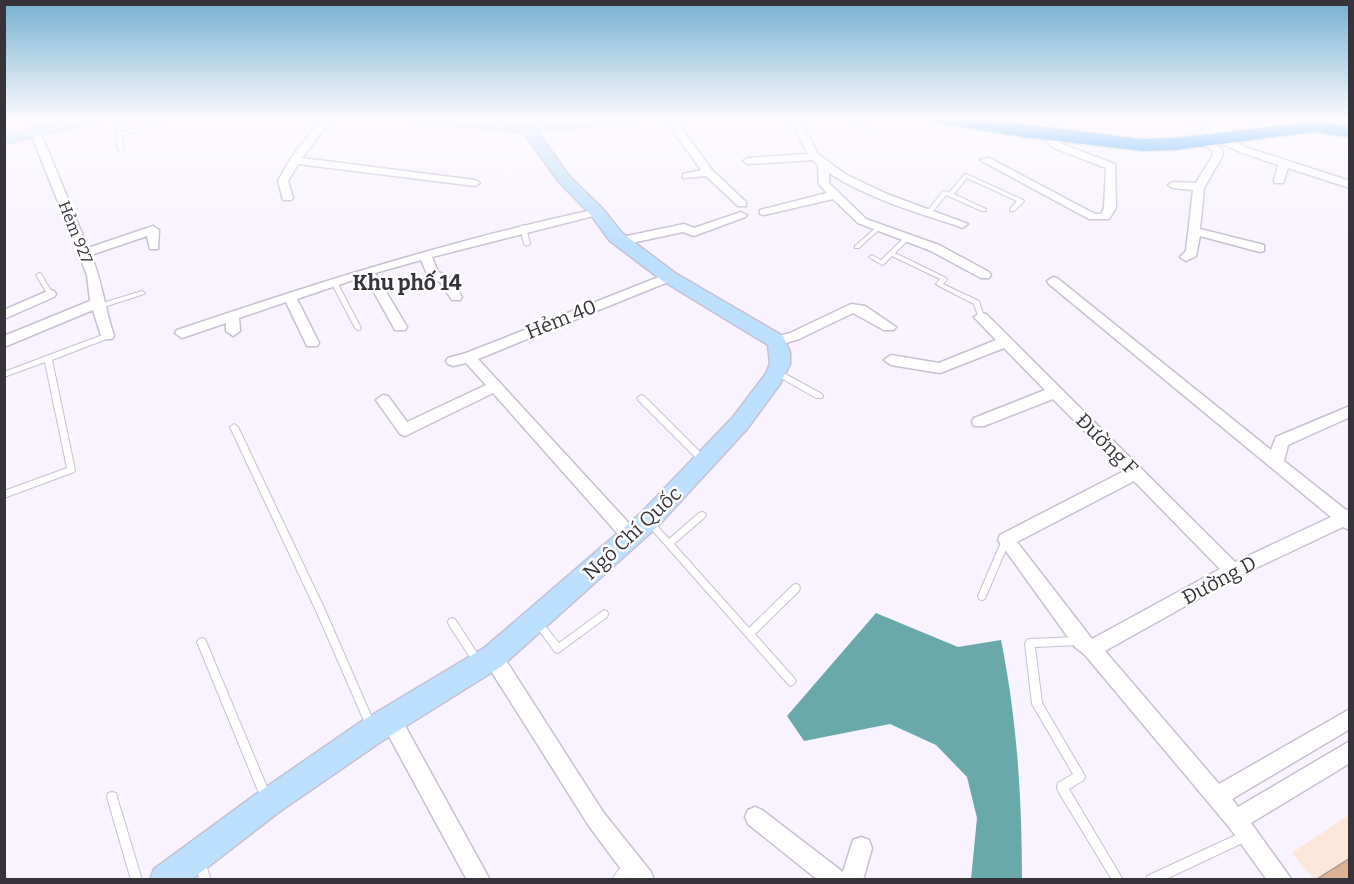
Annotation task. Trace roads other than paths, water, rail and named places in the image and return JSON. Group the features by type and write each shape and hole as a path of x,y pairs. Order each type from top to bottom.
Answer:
{"main road":[{"path":"550,159 565,180 597,212 622,242 669,277 776,341 780,352 780,364 776,372"},
{"name":"Ngô Chí Quốc","path":"165,879 269,802 382,726 487,661 648,521 740,423 776,372"}],"street":[{"name":"Hẻm 927","path":"46,159 93,275 98,305 107,336"},
{"path":"622,242 687,228 694,232 741,209 699,159"},
{"path":"985,160 1094,217 1105,217 1110,208 1111,166 1093,159"},
{"path":"1186,256 1192,253 1199,188 1215,159"},
{"path":"1273,159 1350,184"},
{"path":"287,198 283,181 295,160 475,183"},
{"path":"748,161 819,161 864,188 962,224"},
{"path":"819,161 824,184 862,221 958,258 985,275"},
{"path":"1279,181 1284,163"},
{"path":"687,176 708,172"},
{"path":"1173,185 1191,185 1199,188"},
{"path":"764,212 834,195"},
{"path":"182,333 289,296 424,254 523,227 597,212"},
{"path":"84,253 153,230 154,246"},
{"path":"1195,231 1260,248"},
{"path":"424,254 433,275 444,279 456,297"},
{"path":"368,271 400,327"},
{"name":"Hẻm 40","path":"453,361 470,357 669,277"},
{"path":"1053,281 1348,519"},
{"path":"4,315 50,294"},
{"path":"289,296 312,343"},
{"path":"4,342 98,305"},
{"path":"776,341 794,336 851,308 860,309 889,327"},
{"path":"232,316 233,331"},
{"name":"Đường F","path":"981,317 1233,571"},
{"path":"891,360 940,368 1005,342"},
{"path":"470,357 631,537"},
{"path":"383,400 405,430 496,386"},
{"path":"979,422 1055,392"},
{"path":"1276,463 1281,441 1350,411"},
{"path":"1135,472 1005,540 1086,645 1216,797 1281,879"},
{"name":"Đường D","path":"1086,645 1233,571 1348,519"},
{"path":"487,661 596,819 630,875"},
{"path":"1216,797 1350,718"},
{"path":"382,726 479,879"},
{"path":"1241,827 1350,751"},
{"path":"755,817 836,879"},
{"path":"852,879 861,848"}],"lane":[{"path":"951,194 966,176 1020,201 1012,210"},
{"path":"929,213 945,192 984,210"},
{"path":"523,227 527,244"},
{"path":"857,247 879,228"},
{"path":"872,257 882,263 908,237"},
{"path":"892,254 944,279 939,285 976,303 981,317"},
{"path":"39,275 50,294"},
{"path":"334,282 358,328"},
{"path":"98,305 142,293"},
{"path":"4,375 107,336"},
{"path":"4,495 71,470 48,358"},
{"path":"776,372 819,396"},
{"path":"641,398 705,462"},
{"path":"234,427 322,614 382,726"},
{"path":"669,544 702,515"},
{"path":"648,521 791,681"},
{"path":"982,596 1005,540"},
{"path":"749,634 796,588"},
{"path":"536,620 558,649 604,614"},
{"path":"452,622 487,661"},
{"path":"202,642 269,802"},
{"path":"1086,645 1030,644 1037,704 1080,776 1062,787 1118,879"},
{"path":"112,797 137,879"},
{"path":"1150,879 1241,827"},
{"path":"197,856 206,879"}],"water":[{"path":"876,613 958,647 1001,640 1018,759 1022,879 971,879 977,818 967,777 936,745 890,724 804,741 787,716"}],"district":[{"name":"Khu phố 14","path":"407,283"}]}
